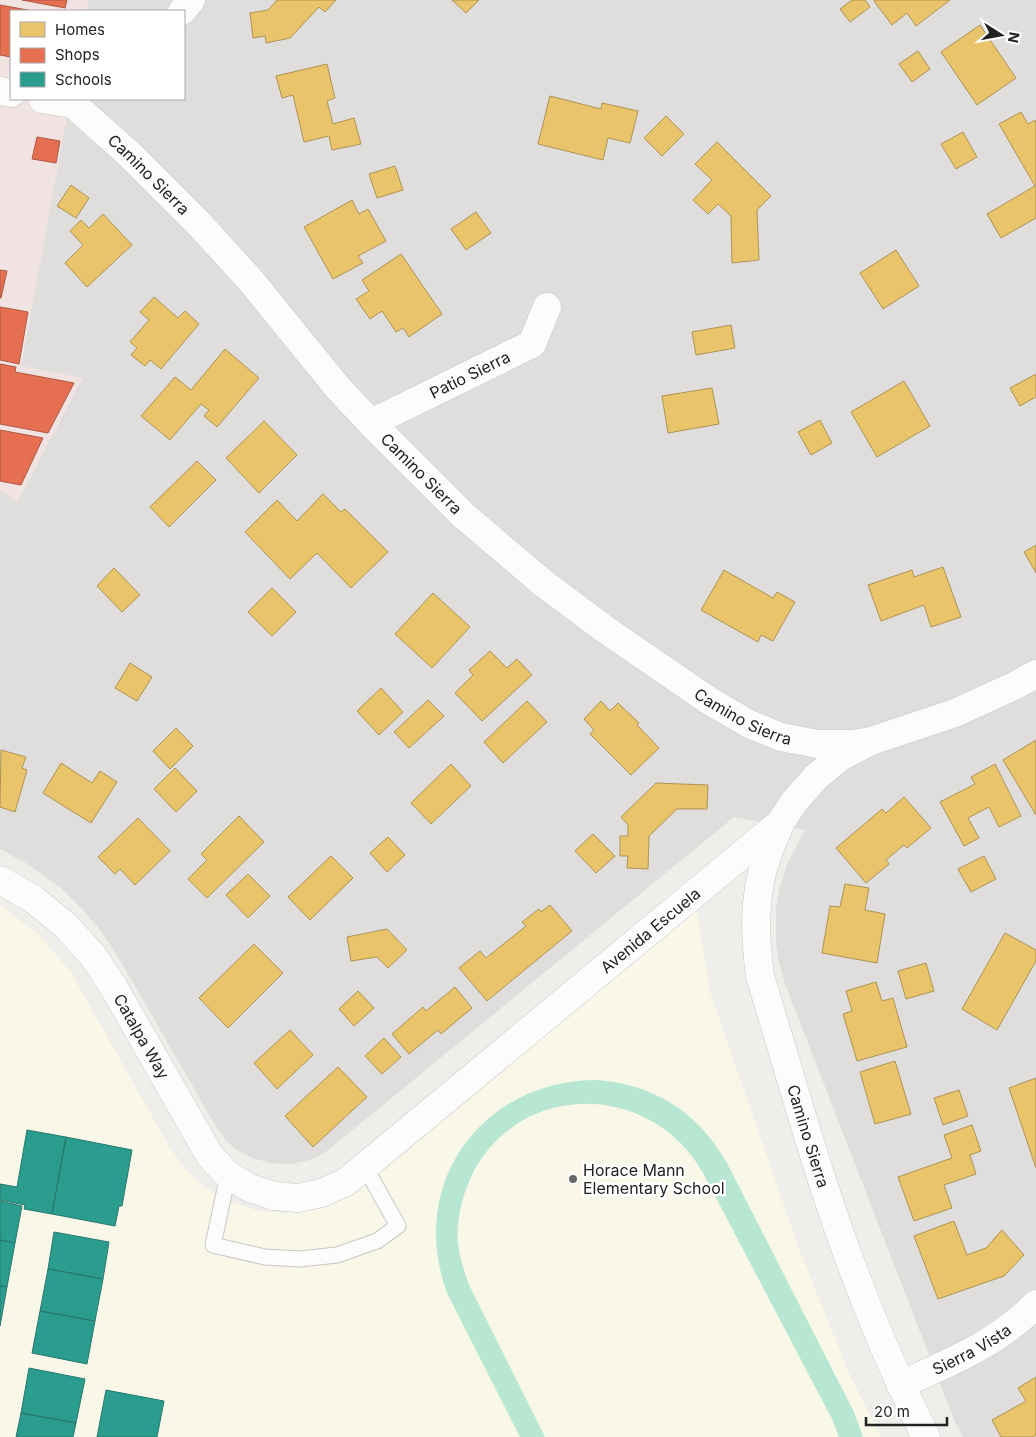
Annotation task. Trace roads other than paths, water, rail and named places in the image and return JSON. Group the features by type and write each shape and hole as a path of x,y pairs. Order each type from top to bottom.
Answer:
{"street":[{"path":"183,10 191,0"},
{"name":"Camino Sierra","path":"54,100 78,102 201,226 252,282 338,388 371,423 462,515 543,583 606,630 708,700 749,724 781,737 818,744 852,744 871,741"},
{"name":"Patio Sierra","path":"371,423 532,344 547,307"},
{"name":"Avenida Escuela","path":"274,1196 298,1198 322,1193 346,1182 366,1167 780,823 794,802 816,777 840,758 871,741 955,713 1036,674"},
{"name":"Camino Sierra","path":"780,823 766,860 757,900 756,940 760,976 827,1194 860,1287 900,1385 926,1437"},
{"name":"Catalpa Way","path":"0,880 33,899 59,920 93,956 114,986 210,1156 228,1175 250,1188 274,1196"},
{"name":"Sierra Vista","path":"900,1385 978,1348 999,1335 1036,1304"}],"lane":[{"path":"228,1175 214,1245 265,1257 300,1259 336,1255 376,1241 398,1226 366,1167"}],"place":[{"name":"Horace Mann Elementary School","path":"573,1179"}]}
